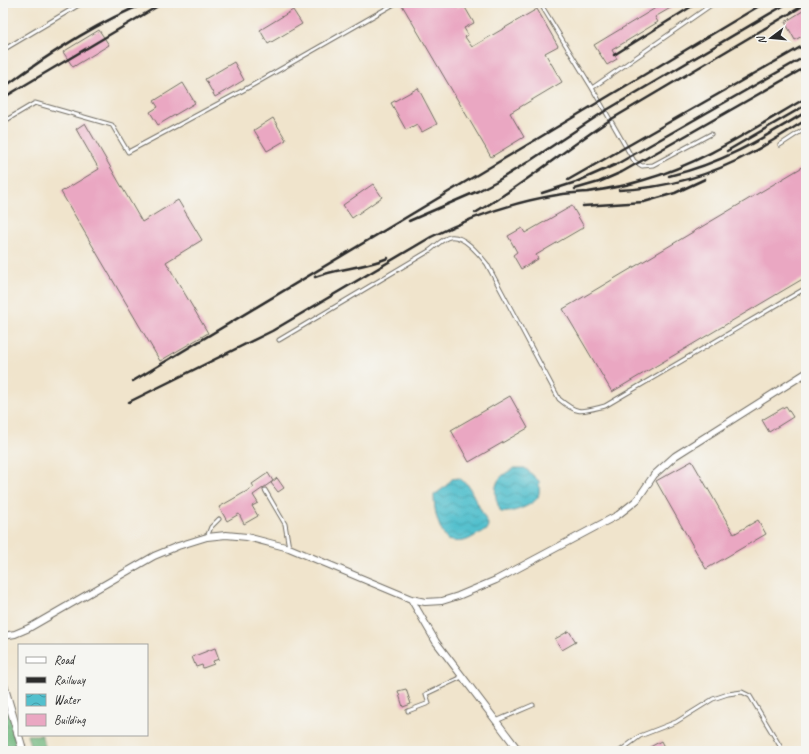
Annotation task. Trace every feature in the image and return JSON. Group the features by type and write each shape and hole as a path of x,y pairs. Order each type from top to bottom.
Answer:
{"street":[{"path":"3,636 15,634 29,628 154,556 178,546 207,537 226,535 248,537 289,548 412,599 425,602 458,596 496,580 618,515 636,500 654,475 675,456 806,373"},
{"path":"412,599 436,642 518,751"},
{"path":"3,683 18,734"},
{"path":"19,736 23,751"}],"lane":[{"path":"3,50 82,3"},
{"path":"3,122 35,103 112,125 128,152 251,86 396,3"},
{"path":"540,3 592,88 634,161 642,166 659,163 711,134"},
{"path":"592,88 714,3"},
{"path":"780,145 806,128"},
{"path":"279,340 429,251 448,237 459,237 479,254 487,264 559,399 571,409 582,412 605,406 806,288"},
{"path":"265,490 286,524 289,548"},
{"path":"207,537 210,527 218,519"},
{"path":"408,711 429,703 426,694 462,677"},
{"path":"620,751 640,736 676,722 713,699 728,694 742,692 750,696 783,751"},
{"path":"496,721 533,705"}],"green space":[{"path":"3,686 21,751 3,751"},
{"path":"27,736 42,736 47,751 32,751"}],"water":[{"path":"514,468 525,468 539,481 539,495 535,500 521,509 510,512 501,512 496,499 496,486 501,477"},
{"path":"459,478 468,485 488,524 487,530 468,540 460,542 447,540 441,530 437,519 434,495 445,487 452,479"}],"building":[{"path":"406,3 454,3 457,8 463,4 474,23 464,28 468,35 465,37 472,47 537,9 558,46 545,53 562,82 510,113 524,137 491,157 402,5"},
{"path":"664,3 679,3 655,17 658,22 612,50 617,59 607,65 594,45"},
{"path":"806,9 806,34 795,40 785,22"},
{"path":"293,10 302,24 268,44 260,30"},
{"path":"99,30 109,45 73,67 63,52"},
{"path":"234,62 244,80 215,97 205,79"},
{"path":"183,83 195,103 158,125 150,112 158,107 154,101"},
{"path":"418,88 437,124 422,132 417,124 406,130 391,103"},
{"path":"273,118 286,140 267,151 254,130"},
{"path":"85,123 142,222 178,200 202,240 166,262 208,333 160,361 61,192 99,169 76,129"},
{"path":"806,165 806,277 612,392 563,309"},
{"path":"373,184 382,197 352,218 343,205"},
{"path":"572,206 584,227 536,255 538,259 521,269 513,255 517,252 508,236 522,228 525,233"},
{"path":"510,396 528,428 469,462 451,430"},
{"path":"786,406 793,417 769,432 762,420"},
{"path":"692,461 734,534 758,520 766,534 706,569 656,481"},
{"path":"268,473 273,481 253,495 258,503 252,506 258,516 244,524 239,514 227,521 219,507 254,487 252,484"},
{"path":"277,478 284,488 278,492 271,483"},
{"path":"569,631 576,642 562,650 555,639"},
{"path":"215,648 219,659 213,661 214,664 203,668 202,665 196,667 192,657"},
{"path":"406,689 411,704 403,707 398,691"},
{"path":"661,741 666,751 643,751"}],"railway":[{"path":"3,88 90,30 146,3"},
{"path":"3,98 163,3"},
{"path":"614,55 697,3"},
{"path":"133,381 764,3"},
{"path":"409,221 478,191 497,181 605,111 788,3"},
{"path":"475,213 526,180 610,120 806,4"},
{"path":"568,180 806,44"},
{"path":"542,193 576,182 617,164 806,56"},
{"path":"575,189 599,182 622,172 806,67"},
{"path":"129,402 272,331 431,237 446,230 508,206 561,194 588,192 616,187 666,173 728,144 806,98"},
{"path":"727,151 806,105"},
{"path":"669,176 689,171 740,150 806,112"},
{"path":"619,190 654,187 704,174 751,153 806,120"},
{"path":"583,206 644,202 675,193 705,179"},
{"path":"315,277 370,264 388,258"}]}
